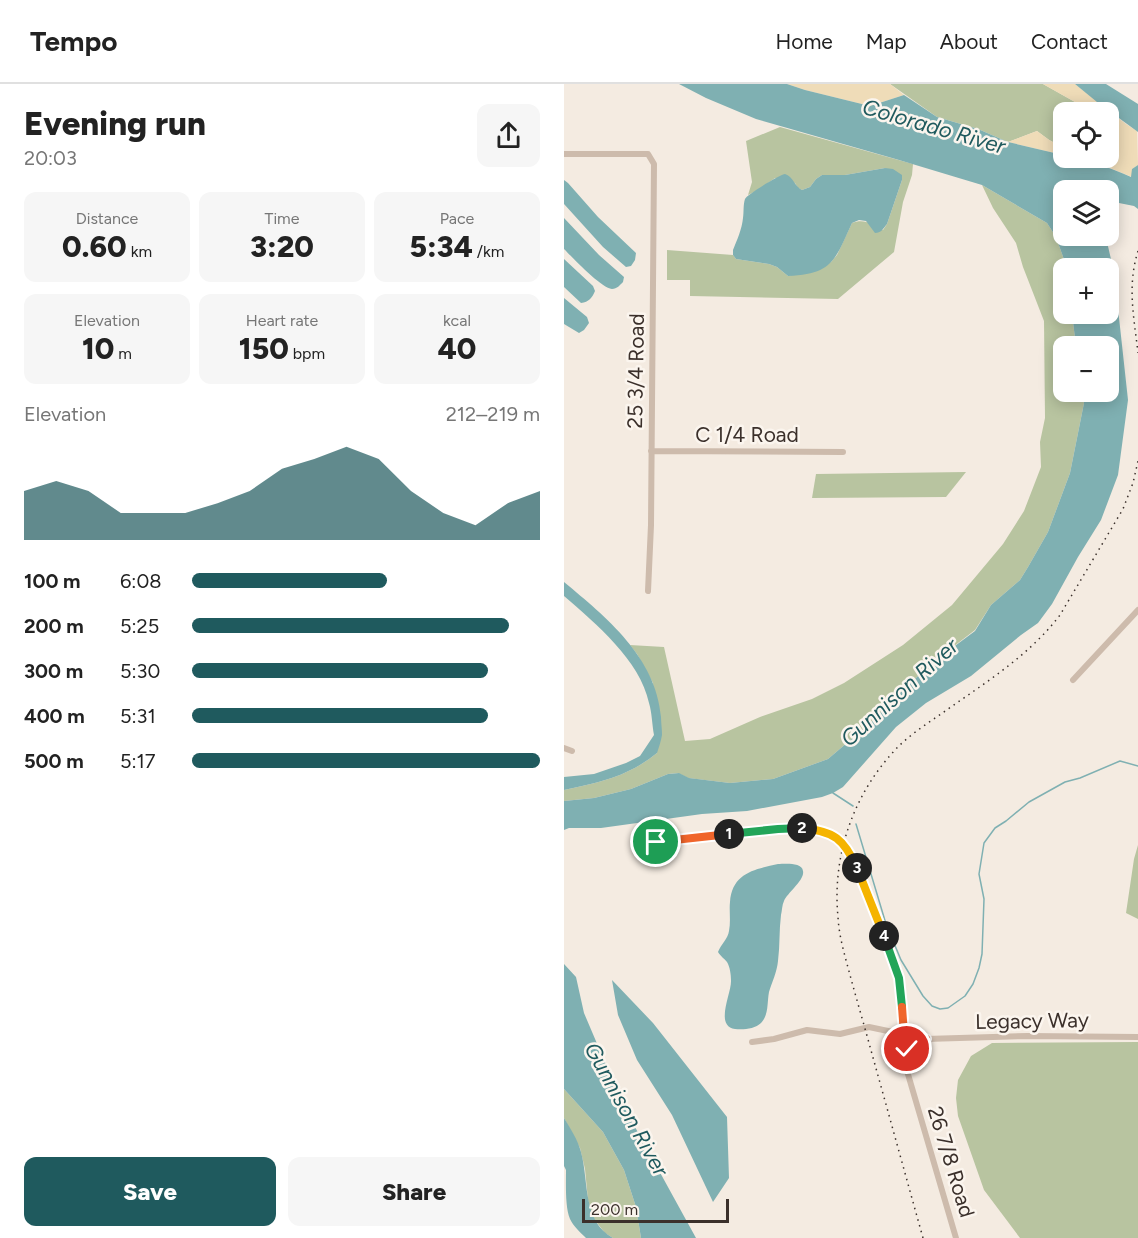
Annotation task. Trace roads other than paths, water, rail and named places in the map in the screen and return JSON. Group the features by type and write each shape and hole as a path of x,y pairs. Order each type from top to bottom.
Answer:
{"street":[{"name":"25 3/4 Road","path":"564,154 648,154 654,164 651,525 648,591"},
{"name":"C 1/4 Road","path":"651,451 843,452"},
{"path":"1073,680 1138,610"},
{"path":"564,748 572,751"},
{"path":"636,844 642,847 656,842 704,836 797,828 824,831 839,839 848,849 895,965 899,978 904,1034"},
{"name":"Legacy Way","path":"752,1042 807,1030 840,1034 869,1027 926,1039 1138,1036"},
{"name":"26 7/8 Road","path":"926,1039 915,1041 909,1046 905,1054 905,1064 956,1238"}],"water":[{"name":"Colorado River","path":"679,84 787,84 870,106 904,95 937,117 978,129 1008,142 1053,153 1053,168 1109,168 1131,177 1132,169 1138,165 1138,209 1119,203 1119,180 1053,180 1053,232 1047,223 982,185 756,119"},
{"path":"1075,84 1106,84 1138,104 1138,132 1119,118 1119,102 1097,102"},
{"path":"885,168 893,169 902,175 887,224 875,233 866,221 859,220 852,223 836,256 824,268 803,275 788,276 777,267 736,259 733,255 742,226 745,199 771,181 785,174 802,190 810,187 822,175 845,175"},
{"path":"564,180 636,253 631,266 626,267 603,247 564,204"},
{"path":"564,218 599,255 624,277 618,287 612,289 601,283 564,249"},
{"path":"1059,246 1108,246 1111,258 1063,258"},
{"path":"564,259 593,286 595,291 588,301 581,303 564,287"},
{"path":"564,298 587,317 589,323 579,333 564,324"},
{"path":"1119,318 1128,400 1118,475 1101,520 1052,604 1038,623 971,676 926,703 896,727 843,787 833,793 747,811 702,814 601,828 564,830 564,801 594,798 631,789 668,774 679,773 689,778 730,783 773,779 828,759 875,719 932,663 975,631 991,605 1020,580 1048,532 1070,473 1084,402 1119,402 1119,336 1075,336 1073,324 1119,324"},
{"path":"564,582 612,624 639,657 650,676 657,695 662,735 657,753 635,768 602,781 564,790 564,777 594,774 626,763 640,756 654,735 649,703 636,672 615,644 564,596"},
{"path":"778,864 800,866 803,875 783,904 776,973 769,992 765,1016 756,1027 735,1029 729,1027 725,1016 731,986 730,971 727,962 718,952 728,934 732,892 735,885 746,874"},
{"path":"564,964 576,977 584,1013 624,1107 696,1238 641,1238 636,1207 624,1170 603,1132 564,1089"},
{"path":"612,980 653,1023 727,1117 729,1178 713,1202 672,1115 637,1060 618,1015"},
{"path":"564,1118 581,1152 591,1211 603,1231 613,1238 586,1238 570,1219 564,1166"}],"waterway":[{"path":"856,824 886,924 901,960 923,996 932,1006 940,1009 948,1008 965,996 979,968 982,954 984,899 979,874 984,843 995,828 1029,802 1065,782 1120,761 1138,766"},
{"path":"833,793 853,806"}],"railway":[{"path":"1138,251 1132,289 1138,353"},
{"path":"923,1238 841,939 837,894 842,849 848,828 868,786 895,750 905,740 1019,657 1060,615 1123,509 1138,461"}],"water label":[{"name":"Gunnison River","path":"899,692"},
{"name":"Gunnison River","path":"627,1109"}]}
